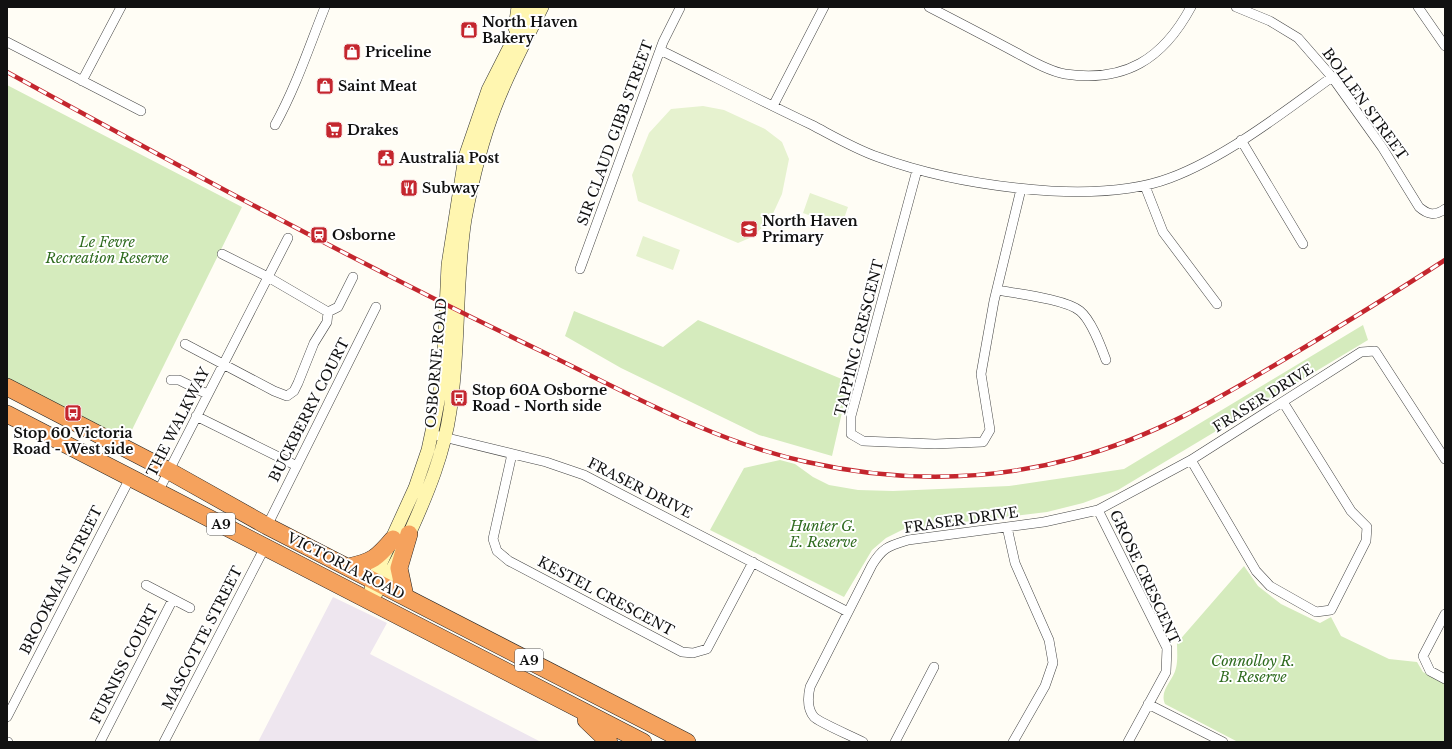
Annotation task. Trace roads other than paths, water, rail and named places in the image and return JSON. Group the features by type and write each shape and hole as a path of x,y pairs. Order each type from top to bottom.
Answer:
{"highway":[{"name":"VICTORIA ROAD","path":"8,390 169,471 267,526 687,742"},
{"name":"VICTORIA ROAD","path":"7,414 644,742"},
{"path":"405,596 399,568 409,534"},
{"path":"348,567 373,560 379,556 393,539"},
{"path":"570,705 610,742"}],"street":[{"path":"82,81 121,7"},
{"path":"275,125 290,98 302,71 313,35 325,7"},
{"path":"514,38 518,7"},
{"path":"773,106 824,7"},
{"path":"929,7 1038,64 1064,74 1099,75 1128,70 1152,57 1178,30 1191,7"},
{"name":"BOLLEN STREET","path":"1236,7 1270,21 1298,38 1332,77 1382,147 1419,207 1428,214 1442,211"},
{"path":"1418,7 1445,46"},
{"name":"OSBORNE ROAD","path":"370,600 378,583 393,539 415,488 431,434 443,376 448,265 465,157 488,90 514,38 539,8"},
{"name":"OSBORNE ROAD","path":"378,583 409,534 427,495 445,437 454,375 460,266 465,220 473,176 480,149 495,106 539,8"},
{"name":"SIR CLAUD GIBB STREET","path":"580,269 660,50 680,8"},
{"path":"7,42 142,111"},
{"path":"660,50 876,157 917,170 950,178 1021,189 1075,191 1114,190 1145,186 1171,178 1202,163 1241,140 1332,77"},
{"path":"1241,140 1303,244"},
{"path":"473,176 465,157 480,149"},
{"name":"TAPPING CRESCENT","path":"917,170 851,416 851,434 864,441 935,444 983,442 990,430 982,374 997,290 1021,189"},
{"path":"1145,186 1163,232 1217,304"},
{"name":"THE WALKWAY","path":"158,492 288,238"},
{"path":"222,254 268,277 328,312 338,307 353,277"},
{"path":"997,290 1064,303 1081,312 1098,338 1106,360"},
{"name":"BUCKBERRY COURT","path":"267,526 376,307"},
{"name":"THE WALKWAY","path":"223,364 287,396 291,394 298,383 314,343 327,322 328,312"},
{"path":"185,344 223,364"},
{"name":"FRASER DRIVE","path":"431,434 546,462 584,475 848,612 878,554 887,546 908,540 1044,522 1098,510 1191,460 1362,352 1375,351 1445,459"},
{"path":"171,380 179,380 207,394"},
{"path":"1191,460 1256,571 1270,586 1316,612 1331,610 1366,541 1367,527 1352,511 1283,402"},
{"path":"196,416 297,466"},
{"name":"KESTEL CRESCENT","path":"512,454 500,500 493,539 497,551 509,561 682,652 693,653 706,649 753,562"},
{"name":"BROOKMAN STREET","path":"7,717 130,478"},
{"name":"GROSE CRESCENT","path":"1098,510 1167,648 1166,672 1128,742"},
{"path":"1007,527 1015,563 1049,640 1052,663 1045,686 1013,742"},
{"name":"MASCOTTE STREET","path":"164,742 265,547"},
{"name":"FURNISS COURT","path":"146,585 190,608"},
{"name":"FURNISS COURT","path":"100,742 173,599"},
{"path":"848,612 810,686 809,708 815,718 863,742"},
{"path":"1445,614 1424,656 1430,671 1445,679"},
{"path":"895,742 934,667"},
{"path":"1148,704 1223,742"},
{"path":"644,742 654,724"}],"railway":[{"path":"7,72 340,251 639,400 738,442 772,453 840,469 907,476 975,475 1008,472 1042,466 1104,449 1159,428 1238,387 1407,285 1445,260"}],"place":[{"name":"North Haven Bakery","path":"469,30"},
{"name":"Priceline","path":"352,52"},
{"name":"Saint Meat","path":"325,86"},
{"name":"Drakes","path":"334,130"},
{"name":"Australia Post","path":"386,158"},
{"name":"Subway","path":"409,188"},
{"name":"North Haven Primary","path":"749,229"},
{"name":"Osborne","path":"319,235"},
{"name":"Stop 60A Osborne Road - North side","path":"459,398"},
{"name":"Stop 60 Victoria Road - West side","path":"73,413"}],"park label":[{"name":"Le Fevre Recreation Reserve","path":"107,250"},
{"name":"Hunter G. E. Reserve","path":"823,534"},
{"name":"Connolloy R. B. Reserve","path":"1253,670"}]}
